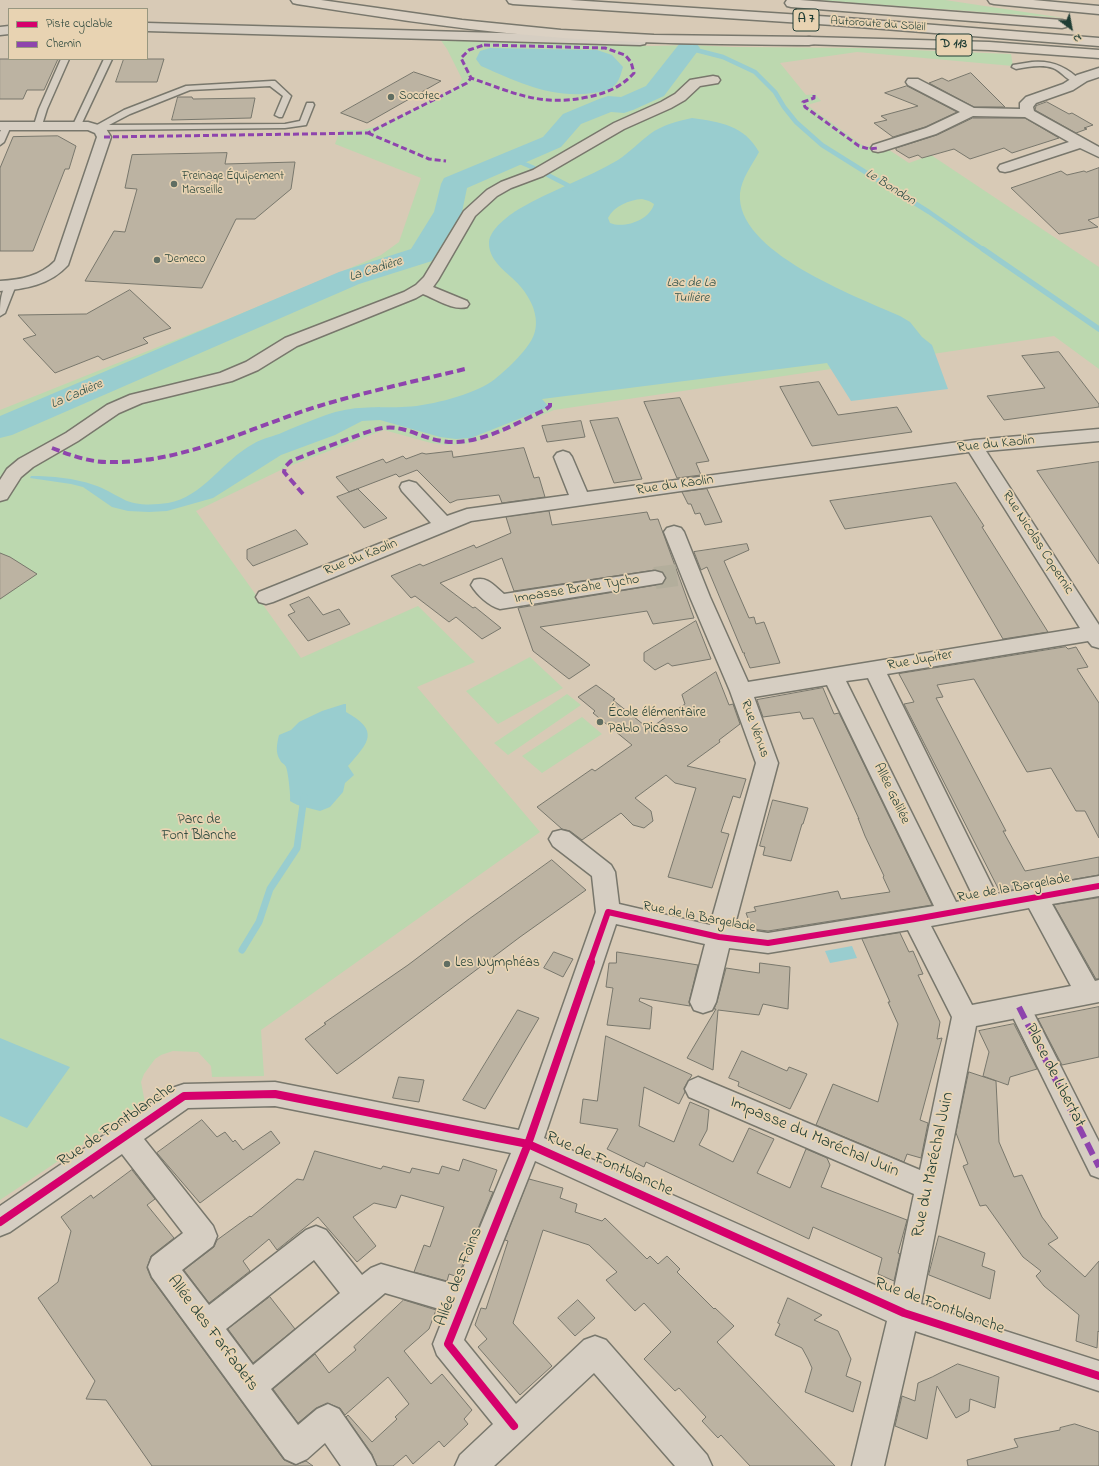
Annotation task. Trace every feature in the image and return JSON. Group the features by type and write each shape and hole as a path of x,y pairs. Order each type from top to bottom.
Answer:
{"main road":[{"path":"297,0 412,18 519,31 685,40"},
{"name":"Autoroute du Soleil","path":"513,0 833,21 1099,42"},
{"path":"994,0 1099,10"},
{"name":"Autoroute du Soleil","path":"779,2 1076,25"},
{"name":"D 113","path":"809,41 888,42 1052,50 1099,54"}],"street":[{"name":"D 113","path":"148,27 702,41 809,41"},
{"path":"1028,113 1026,107 1031,100 1068,87 1089,74 1099,72"},
{"path":"0,495 14,473 26,463 72,437 114,409 136,399 226,377 252,366 291,342 410,295 422,288 438,268 450,248 456,234 469,214 492,193 506,185 538,172 619,126 666,105 680,97 695,83 713,80"},
{"path":"913,82 972,112"},
{"path":"878,148 930,131 972,112 1028,113 1099,154"},
{"path":"4,126 77,125 99,128 104,134 62,262 56,269 37,280 6,286"},
{"path":"1005,168 1081,143"},
{"path":"422,288 461,304"},
{"name":"Rue du Kaolin","path":"266,597 467,515 974,446 1099,435"},
{"name":"Rue Nicolas Copernic","path":"974,446 1097,635"},
{"path":"563,456 580,499"},
{"path":"409,487 444,525"},
{"name":"Rue Vénus","path":"674,532 683,574 741,691 767,763 719,937 703,1002"},
{"name":"Impasse Brahe Tycho","path":"481,585 500,602 655,578"},
{"name":"Rue Jupiter","path":"741,691 1097,635"},
{"path":"874,669 990,906"},
{"name":"Allée Galilée","path":"833,676 950,913"},
{"path":"528,1144 608,912 603,872 561,839"},
{"name":"Rue de la Bargelade","path":"608,912 719,937 768,942 915,919 1099,886"},
{"path":"915,919 965,1017 1019,1008 1094,992 1036,898"},
{"name":"Place de Libertat","path":"1019,1008 1099,1167"},
{"name":"Rue du Maréchal Juin","path":"868,1466 904,1313 965,1017"},
{"name":"Impasse du Maréchal Juin","path":"698,1089 929,1187"},
{"name":"Rue de Fontblanche","path":"0,1222 184,1096 275,1094 528,1144 904,1313 1099,1376"},
{"name":"Allée des Farfadets","path":"124,1136 202,1236 162,1267 296,1448 328,1420 360,1466"},
{"name":"Allée des Foins","path":"514,1426 448,1344 528,1144"},
{"path":"206,1326 316,1240 359,1295"},
{"path":"250,1386 381,1278 464,1302"},
{"path":"471,1466 596,1351 696,1466"}],"lane":[{"path":"38,125 42,110 65,60"},
{"path":"77,125 108,60"},
{"path":"1016,67 1051,65 1061,68 1068,76 1078,81"},
{"path":"99,128 128,112 189,88 272,83 287,96 280,115"},
{"path":"99,128 285,126 303,123 310,105"},
{"path":"0,142 4,126"},
{"path":"0,313 6,286"}],"green space":[{"path":"816,0 945,0 1064,18"},
{"name":"Parc de Font Blanche","path":"440,39 652,46 692,45 732,47 862,48 1011,54 1013,66 857,52 780,63 806,95 815,94 821,101 807,105 865,147 880,144 909,163 931,155 1099,267 1099,369 1054,336 554,410 485,439 465,444 446,445 431,443 384,430 287,467 196,511 301,658 418,606 475,662 417,687 540,832 261,1030 264,1076 212,1077 211,1066 198,1052 173,1051 161,1055 155,1059 144,1074 141,1082 145,1103 0,1200 0,410 228,319 381,255 399,242 421,178 335,144 340,130 363,130 381,125 457,87 462,79 447,49"},
{"path":"530,657 563,688 498,724 466,691"},
{"path":"567,694 581,705 508,755 494,743"},
{"path":"582,717 602,734 542,773 522,756"}],"water":[{"path":"490,48 597,50 612,55 623,67 617,82 609,89 593,93 563,94 536,88 481,66 476,59 480,51"},
{"name":"Lac de La Tuilière","path":"692,118 722,123 739,130 753,143 759,152 745,177 740,193 744,214 757,234 777,253 802,269 829,284 910,322 922,337 932,345 948,389 851,401 827,363 542,399 549,407 471,438 456,439 440,437 380,420 362,421 335,435 281,455 213,498 167,511 128,511 112,507 83,487 30,478 31,476 39,476 71,479 98,486 133,503 168,503 192,494 232,459 256,442 296,426 326,415 355,408 411,407 434,403 457,397 486,385 503,372 529,344 533,337 536,322 533,306 525,292 500,267 492,255 489,242 490,237 496,227 510,215 531,202 594,173 618,160 646,137 660,128","holes":["642,199 654,204 652,210 642,219 622,225 610,223 608,218 614,210 622,204"]},
{"path":"346,704 346,712 364,725 368,737 366,743 348,766 354,775 345,783 343,792 330,807 320,811 293,803 290,801 288,773 285,765 277,754 279,735 291,730 299,722 322,711"},
{"path":"852,946 857,958 830,963 825,951"},
{"path":"0,1038 70,1067 27,1128 0,1116"}],"building":[{"path":"0,59 58,60 44,90 27,90 23,99 0,99"},
{"path":"164,59 157,82 116,82 124,60"},
{"name":"Socotec","path":"414,72 441,81 367,123 341,113"},
{"path":"971,73 1005,107 974,107 929,83 942,78 948,81"},
{"path":"907,86 957,112 925,127 893,137 874,123 887,120 881,116 918,106 885,93"},
{"path":"178,97 192,97 193,99 255,98 251,118 172,120"},
{"path":"1047,102 1069,114 1072,113 1093,125 1076,133 1035,110 1036,106"},
{"path":"973,118 1025,118 1059,138 1012,153 1004,148 970,159 954,149 922,158 918,155 909,158 896,150 896,148 937,135"},
{"path":"58,136 76,146 69,169 65,169 33,251 0,251 0,168 13,137"},
{"path":"227,153 225,164 295,162 291,189 255,219 236,219 202,288 85,281 114,231 125,232 137,189 125,188 132,155"},
{"path":"1099,168 1099,217 1088,220 1098,227 1059,234 1011,188 1061,171 1067,175"},
{"path":"130,290 171,328 143,338 148,343 103,360 98,356 55,373 23,339 36,335 18,315 86,314"},
{"path":"1059,352 1099,404 1099,407 1004,420 987,396 1045,388 1022,356"},
{"path":"819,382 838,415 897,407 912,432 812,446 780,387"},
{"path":"680,398 709,461 696,463 701,475 677,478 644,402"},
{"path":"618,418 642,479 614,483 590,421"},
{"path":"581,421 585,437 547,442 542,426"},
{"path":"524,448 534,478 539,477 545,497 502,503 499,495 457,500 450,503 417,470 399,477 396,474 349,492 336,477 383,459 386,463 403,456 406,459 422,453 426,454 452,451 453,457"},
{"path":"1099,462 1099,564 1037,471"},
{"path":"956,483 984,526 982,527 1048,632 1003,639 931,516 845,529 830,501"},
{"path":"358,489 387,518 364,528 337,497"},
{"path":"707,489 722,522 705,525 700,513 695,514 691,504 688,504 682,492"},
{"path":"549,511 552,525 647,512 650,520 658,519 694,618 653,624 647,611 540,627 590,665 569,679 533,651 518,608 662,584 666,579 663,572 655,570 514,591 502,558 440,583 473,608 475,607 501,628 482,639 456,617 449,622 415,596 411,598 391,576 420,564 423,566 474,545 476,548 511,533 506,517"},
{"path":"296,530 308,544 253,566 247,559 247,550"},
{"path":"747,544 749,550 724,561 749,618 754,617 756,624 764,622 780,663 750,668 744,654 745,653 743,653 707,567 701,570 694,552"},
{"path":"0,553 10,557 37,574 0,599"},
{"path":"309,597 323,615 339,609 350,624 308,641 288,615 295,612 290,605"},
{"path":"696,621 711,659 672,666 668,663 655,670 644,661 644,653"},
{"path":"1066,647 1068,649 1076,647 1088,667 1077,669 1099,703 1099,838 1085,811 1076,811 1051,768 1027,772 974,679 937,685 943,697 936,698 1006,831 1003,831 1025,871 1099,857 1099,875 1000,892 904,704 914,702 899,674"},
{"path":"716,672 729,705 733,704 740,724 719,740 720,742 687,766 746,779 740,798 733,796 721,832 729,834 712,888 668,877 696,788 675,783 666,775 635,798 651,811 653,821 644,828 633,825 621,813 582,840 570,831 562,829 537,807 592,769 595,771 632,745 593,713 595,711 578,697 596,685 615,699 613,700 649,729 685,704 682,695"},
{"path":"823,688 834,714 839,713 932,905 768,931 752,929 746,913 756,911 754,907 838,891 841,899 890,892 813,718 803,719 800,712 763,717 757,700"},
{"path":"773,800 808,808 791,861 763,855 765,847 760,846"},
{"path":"552,860 586,890 520,937 337,1074 305,1039 326,1024 324,1023 408,965 469,919"},
{"path":"1099,898 1099,979 1096,979 1054,905"},
{"path":"900,933 909,952 913,951 923,974 918,975 940,1022 937,1039 942,1038 920,1120 928,1123 921,1158 907,1154 904,1162 816,1125 833,1084 878,1102 898,1024 888,1002 890,1002 862,939"},
{"path":"554,952 573,959 563,977 544,968"},
{"path":"617,952 698,965 689,1002 690,1006 640,998 639,1001 652,1007 650,1029 607,1025 613,988 606,987 609,963 616,963"},
{"path":"760,963 790,967 788,1009 763,1004 759,1015 718,1010 713,1070 687,1058 716,1009 714,1009 726,968 759,973"},
{"path":"1099,1007 1099,1057 1062,1065 1038,1019"},
{"path":"518,1010 539,1018 485,1109 463,1100"},
{"path":"1014,1024 1037,1069 1010,1077 1008,1085 983,1076 989,1052 979,1031"},
{"path":"606,1036 692,1075 684,1088 685,1092 679,1104 644,1087 639,1126 674,1142 690,1102 709,1110 707,1130 699,1145 733,1162 749,1128 774,1139 757,1173 790,1188 806,1149 827,1158 830,1165 821,1187 907,1220 898,1253 900,1254 894,1281 878,1274 882,1258 813,1227 809,1239 646,1162 644,1167 607,1149 618,1129 580,1123 583,1099 597,1101"},
{"path":"742,1051 787,1071 789,1067 807,1074 790,1109 738,1086 739,1082 729,1078"},
{"path":"969,1072 996,1081 999,1142 1014,1177 1022,1175 1042,1217 1058,1238 1048,1244 1085,1277 1099,1261 1099,1332 1098,1331 1097,1348 1076,1341 1079,1315 1044,1286 1036,1276 1041,1271 1023,1257 986,1205 980,1206 963,1166 968,1164 956,1133"},
{"path":"399,1077 424,1080 419,1102 393,1098"},
{"path":"202,1120 217,1137 225,1132 233,1142 235,1140 243,1150 271,1131 280,1143 200,1203 157,1153"},
{"path":"315,1151 381,1169 383,1166 410,1173 412,1168 439,1174 442,1166 459,1171 463,1159 497,1170 489,1191 493,1192 477,1231 475,1231 458,1277 449,1274 447,1281 414,1272 424,1245 430,1247 444,1207 401,1195 396,1208 374,1203 353,1217 376,1246 357,1262 318,1217 277,1250 269,1239 243,1261 250,1271 209,1303 184,1270 214,1247 217,1240 250,1216 251,1217 297,1179 303,1180"},
{"path":"132,1170 155,1199 147,1205 174,1238 151,1256 147,1268 151,1278 284,1460 295,1465 306,1461 313,1466 152,1466 106,1400 86,1399 95,1381 38,1298 58,1282 71,1231 61,1217 91,1195 93,1198"},
{"path":"529,1179 563,1188 560,1198 577,1204 575,1212 602,1221 605,1218 647,1259 650,1256 658,1264 667,1256 680,1269 677,1272 714,1309 715,1308 734,1326 717,1342 835,1466 750,1466 721,1435 718,1438 702,1421 706,1417 679,1388 675,1391 644,1359 671,1332 644,1303 635,1311 617,1292 606,1280 617,1272 589,1245 543,1230 513,1323 552,1366 520,1395 478,1347 487,1339 475,1325 481,1308 486,1309 508,1241 505,1240"},
{"path":"939,1236 985,1253 982,1266 995,1271 990,1299 929,1275"},
{"path":"270,1297 295,1329 253,1363 228,1329"},
{"path":"788,1298 822,1315 814,1320 838,1331 851,1359 846,1376 861,1382 853,1412 805,1392 812,1368 808,1359 802,1348 775,1335"},
{"path":"404,1300 436,1310 429,1329 404,1351 431,1384 442,1374 472,1410 464,1419 468,1424 444,1447 439,1441 413,1464 406,1455 393,1466 377,1466 372,1454 346,1417 348,1415 372,1442 397,1419 395,1417 409,1404 388,1377 345,1415 340,1408 327,1403 316,1408 298,1423 273,1389 315,1354 329,1373 356,1350 354,1347"},
{"path":"578,1300 595,1318 575,1336 558,1318"},
{"path":"958,1364 999,1377 995,1408 970,1399 969,1411 956,1418 937,1386 927,1439 895,1426 902,1396 915,1401 918,1383"},
{"path":"1075,1424 1099,1432 1099,1466 968,1466 967,1460 1018,1447 1014,1439 1060,1430 1060,1428"}],"waterway":[{"name":"Le Bondon","path":"688,48 723,57 755,72 775,92 784,107 796,122 822,145 929,212 984,250"},
{"name":"La Cadière","path":"0,428 349,278 422,255 448,212 454,184 552,142 572,119 608,104 624,105 655,91 688,48"},
{"path":"513,159 534,168"},
{"path":"544,173 577,190"},
{"name":"Le Bondon","path":"983,249 1099,329"},
{"path":"242,950 259,922 270,889 297,848 304,797"}],"tunnel":[{"path":"655,578 677,575"}],"marked path":[{"path":"104,137 368,133 467,83 471,78 461,58 469,50 484,45 605,48 625,55 631,62 634,73 620,86 610,90 587,97 560,101 530,98 471,78"},
{"path":"814,95 814,98 803,102 805,107 859,146 869,149 878,148"},
{"path":"368,133 429,159 446,161"},
{"path":"52,448 76,457 107,462 152,459 188,452 329,403 465,369"},
{"path":"303,494 284,472 285,467 291,461 345,440 373,430 390,427 405,429 441,441 467,441 494,433 545,410 550,406 550,402"},
{"path":"1019,1007 1099,1167"}],"cycle path":[{"path":"514,1426 448,1344 528,1144 608,912 719,937 768,943 915,919 1099,886"},
{"path":"0,1222 184,1096 275,1094 528,1144 904,1313 1099,1376"}],"place":[{"name":"Socotec","path":"391,97"},
{"name":"Freinage Équipement Marseille","path":"174,184"},
{"name":"Demeco","path":"157,260"},
{"name":"École élémentaire Pablo Picasso","path":"600,722"},
{"name":"Les Nymphéas","path":"447,964"}]}
